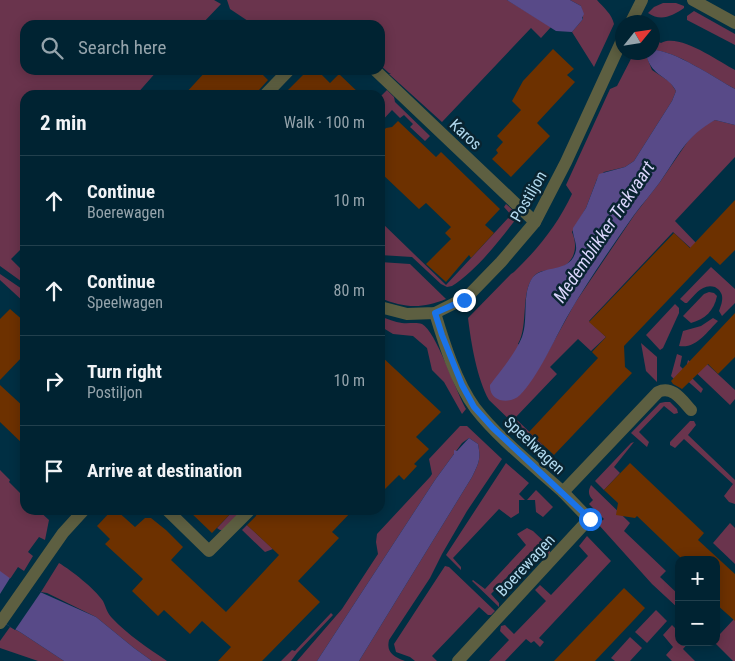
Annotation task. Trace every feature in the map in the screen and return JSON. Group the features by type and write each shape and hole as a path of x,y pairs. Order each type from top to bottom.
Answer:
{"street":[{"path":"634,15 642,0"},
{"path":"693,0 735,23"},
{"name":"Postiljon","path":"385,307 407,314 435,313 467,297 501,262 534,222 566,162 615,55"},
{"path":"270,90 284,75"},
{"name":"Karos","path":"380,75 534,222"},
{"name":"Speelwagen","path":"435,313 462,385 474,407 493,428 563,492 658,392 667,389 672,391 691,410"},
{"name":"Boerewagen","path":"458,661 590,519 563,492"},
{"path":"1,622 63,533 79,515"},
{"path":"171,515 209,551 245,515"}],"shaded area":[{"path":"0,0 214,0 221,4 206,20 20,20 20,75 154,75 140,90 20,90 20,250 11,259 20,268 20,280 0,266"},
{"path":"227,0 507,0 551,27 541,38 531,28 442,122 385,69 385,20 246,20 230,9"},
{"path":"570,0 597,0 613,20 614,24 594,67 572,32 583,19 581,6"},
{"path":"663,3 676,3 684,6 684,8 666,17 660,17 660,15 648,13 654,7"},
{"path":"694,11 735,34 735,45 687,20 687,16"},
{"path":"669,41 698,49 735,70 735,89 683,60 660,51 660,43"},
{"path":"630,60 648,60 652,70 670,82 676,91 672,101 634,161 625,167 604,172 597,179 586,208 572,232 575,250 571,260 562,267 539,272 530,283 527,291 523,328 518,344 543,361 575,303 635,214 688,141 702,126 715,120 735,125 735,157 675,221 699,246 694,251 673,232 589,321 606,337 591,351 578,339 550,367 557,374 515,418 543,445 539,448 489,400 478,371 468,318 531,254 547,236 560,216 572,194 566,185 610,89 617,86"},
{"path":"387,90 394,97 395,102 430,136 425,141 410,127 413,124 404,115 400,118 392,110 385,118 385,92"},
{"path":"506,204 516,213 516,219 478,264 452,286 447,287 441,284 412,257 385,255 385,226 446,285 511,215 504,207"},
{"path":"385,262 410,264 446,299 421,306 397,304 385,300"},
{"path":"711,267 735,289 735,303 722,316 719,311 722,295 715,287 703,288 687,303 680,299"},
{"path":"0,274 20,288 20,298 0,280"},
{"path":"709,292 717,296 714,306 705,317 691,323 683,316 704,294"},
{"path":"675,304 679,308 679,313 663,348 660,350 646,335"},
{"path":"385,318 399,323 422,324 427,329 439,349 466,409 462,414 444,382 432,370 427,348 413,336 393,334 385,329"},
{"path":"713,318 718,321 701,339 691,345 679,346 683,331 701,326"},
{"path":"641,343 657,357 657,382 646,371"},
{"path":"677,354 682,356 680,366 703,389 701,393 682,376 676,381 671,376"},
{"path":"688,360 701,370 707,364 735,390 735,399 730,405 687,364"},
{"path":"670,402 677,409 678,413 674,414 664,406 639,432 649,442 647,447 631,433 660,403"},
{"path":"690,421 694,421 696,425 688,435 735,480 735,504 729,502 724,496 733,484 684,439 675,448 670,445 670,442"},
{"path":"460,426 467,426 502,459 467,511 430,578 389,640 388,644 392,654 405,661 359,661 472,477 479,461 479,449 478,444 469,438 462,443 435,480 317,661 297,661 342,609 378,554 377,534 430,477 432,474 429,459"},
{"path":"634,442 614,467 620,473 604,490 595,481"},
{"path":"506,463 529,483 519,494 525,500 519,500 519,513 511,518 499,509 453,558 461,567 461,570 446,555"},
{"path":"0,470 20,493 20,515 44,515 49,520 45,540 39,537 28,552 33,556 24,571 18,567 0,594"},
{"path":"591,485 630,523 624,531 666,571 660,577 675,591 675,605 652,584 598,524 604,519 589,504 593,500 589,489"},
{"path":"536,490 553,507 543,517 536,512 535,500 527,500"},
{"path":"229,515 238,515 224,530 217,528"},
{"path":"730,523 735,528 735,564 713,543"},
{"path":"247,525 273,549 265,552 242,530"},
{"path":"527,528 533,531 550,547 550,553 544,559 532,551 491,594 499,603 499,607 472,581 485,589 526,545 517,534"},
{"path":"587,536 611,561 539,638 544,642 540,647 534,641 531,643 526,639 505,661 489,661 509,640 500,631 501,626 505,625 514,634 546,601 535,590 540,585 551,595 588,556 579,546"},
{"path":"59,563 94,591 103,601 110,616 118,624 138,641 167,661 152,661 96,617 47,593 41,592"},
{"path":"445,566 449,567 495,611 488,615 479,607 432,656 437,661 415,661 396,652 394,644"},
{"path":"656,610 667,621 647,643 635,632"},
{"path":"331,613 333,615 291,661 281,661 292,650 295,651"},
{"path":"735,618 735,661 718,646 720,646 720,634"},
{"path":"672,625 675,628 675,646 686,646 683,649 695,661 672,661 666,655 673,647 663,635"},
{"path":"10,627 64,661 38,661 0,648 0,641"},
{"path":"630,637 642,648 630,661 615,661 611,658"}],"water":[{"path":"507,0 570,0 581,6 584,14 583,19 572,32 556,31"},
{"name":"Medemblikker Trekvaart","path":"660,51 662,51 683,59 735,89 735,125 715,120 689,140 591,278 527,387 520,395 511,400 506,401 496,398 491,391 490,385 512,356 522,337 529,283 538,273 563,266 573,258 576,247 573,228 586,208 599,174 625,167 634,161 672,101 676,91 669,81 652,68 648,60 660,60"},
{"path":"469,438 478,444 479,449 479,461 472,477 359,661 317,661 454,454 454,450 457,451"},
{"path":"0,571 11,579 96,617 152,661 64,661 0,621"}],"pier":[{"path":"10,578 41,592 15,630 0,620 0,594"}],"building":[{"path":"553,49 574,69 567,75 575,82 537,123 550,136 511,177 492,159 498,153 496,150 503,142 497,136 521,110 512,101 523,81"},
{"path":"202,75 263,75 268,80 259,90 189,90"},
{"path":"303,75 322,75 330,83 340,75 356,90 288,90"},
{"path":"398,121 436,157 441,152 500,209 485,225 494,233 471,258 469,255 446,282 426,264 451,239 445,233 451,227 426,203 419,209 385,177 385,129 392,127"},
{"path":"735,200 735,250 720,265 710,256 624,346 625,367 632,373 554,455 529,432 598,358 592,352 606,337 589,322 674,233 690,248"},
{"path":"10,309 20,318 20,359 0,380 0,319"},
{"path":"735,313 735,357 718,374 708,364 682,389 673,384 671,381"},
{"path":"385,360 441,412 416,437 429,449 414,464 417,466 404,480 399,475 385,489"},
{"path":"0,385 20,403 20,441 0,422"},
{"path":"630,463 704,533 698,540 715,556 679,556 637,516 635,518 616,515 618,503 604,490"},
{"path":"107,515 122,515 135,527 145,518 151,518 183,547 171,560 226,612 279,555 247,525 256,515 348,515 332,532 339,538 298,581 320,602 262,661 218,661 231,647 202,621 190,634 164,610 158,616 132,591 143,579 105,544 110,539 97,526"},
{"path":"193,515 229,515 212,533"},
{"path":"720,560 735,574 735,621 720,608"},
{"path":"624,588 645,608 595,661 554,661"}],"route":[{"path":"464,300 435,313 462,385 474,407 493,428 590,519"}]}
